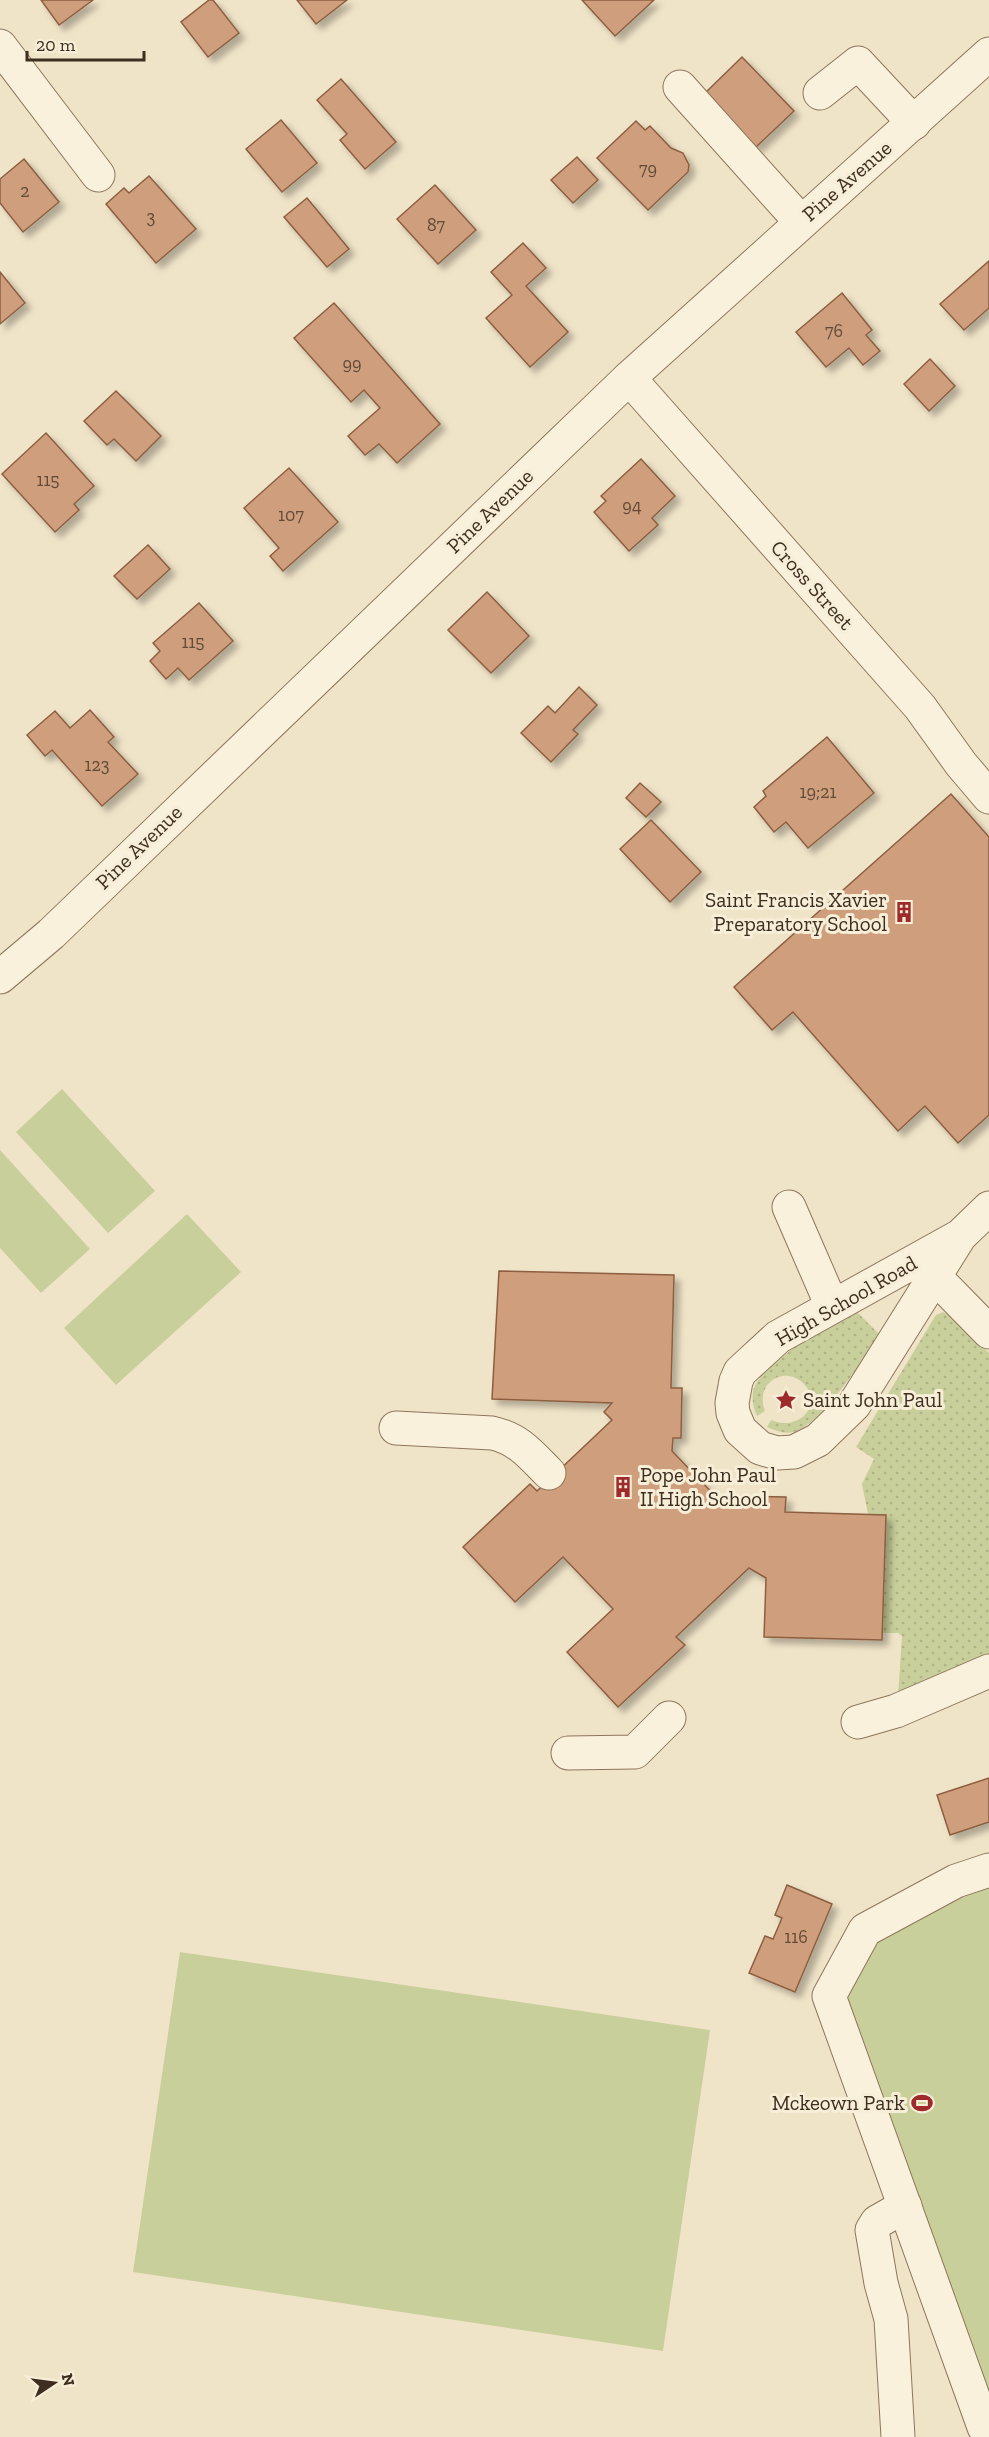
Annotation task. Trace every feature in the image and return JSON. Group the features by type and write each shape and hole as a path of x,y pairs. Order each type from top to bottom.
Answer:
{"street":[{"path":"0,46 98,176"},
{"name":"Pine Avenue","path":"0,977 51,934 629,378 989,54"},
{"path":"820,93 858,63 914,123"},
{"path":"680,87 801,222"},
{"name":"Cross Street","path":"629,378 918,705 961,764 989,797"},
{"path":"789,1207 832,1306"},
{"name":"High School Road","path":"960,1236 778,1337 740,1372 733,1392 733,1413 740,1430 760,1448 777,1453 794,1452 819,1440 854,1405 960,1236 989,1208"},
{"path":"935,1277 989,1332"},
{"path":"396,1428 492,1433 507,1436 522,1446 549,1473"},
{"path":"858,1722 896,1711 989,1671"},
{"path":"568,1753 635,1752 669,1718"},
{"path":"989,1870 956,1881 865,1930 829,1996 984,2427 989,2430"},
{"path":"898,2437 891,2319 881,2283 872,2230 877,2222 905,2206"}],"green space":[{"path":"62,1089 155,1191 108,1233 16,1132"},
{"path":"0,1150 90,1249 41,1293 0,1248"},
{"path":"187,1214 241,1272 116,1385 64,1328"},
{"path":"854,1309 880,1335 853,1374 829,1404 805,1427 787,1433 767,1427 771,1420 790,1423 798,1420 805,1415 811,1401 804,1384 796,1378 780,1376 767,1385 763,1401 765,1411 757,1416 753,1395 760,1378 784,1355"},
{"path":"943,1312 960,1322 989,1353 989,1656 898,1696 902,1636 898,1633 882,1633 886,1515 868,1514 862,1484 874,1459 856,1447 936,1315"},
{"name":"Mckeown Park","path":"989,1853 989,2437 970,2437 818,1992 852,1920 949,1868"},
{"path":"180,1952 710,2030 663,2351 133,2272"}],"building":[{"path":"41,0 93,0 59,25"},
{"path":"209,0 213,0 239,33 208,57 181,22"},
{"path":"297,0 347,0 316,24"},
{"path":"582,0 654,0 615,36"},
{"path":"742,57 794,111 755,148 703,95"},
{"path":"341,79 396,142 365,169 340,140 347,134 317,100"},
{"path":"281,120 317,163 282,192 246,149"},
{"path":"636,121 645,130 650,126 671,148 683,153 689,165 688,172 648,210 597,158"},
{"path":"577,157 598,180 573,203 551,180"},
{"path":"24,159 59,202 23,232 0,203 0,179"},
{"path":"149,176 196,229 156,263 106,204 124,188 129,193"},
{"path":"435,185 476,230 438,264 397,219"},
{"path":"307,198 349,249 327,267 284,217"},
{"path":"523,243 546,268 526,286 568,332 530,367 486,318 512,295 491,272"},
{"path":"989,261 989,308 964,330 940,304"},
{"path":"0,272 25,303 0,324"},
{"path":"842,293 872,330 866,335 880,351 863,365 849,348 826,367 796,332"},
{"path":"334,303 440,424 397,463 379,444 365,455 348,436 380,408 364,390 351,402 294,338"},
{"path":"930,359 955,386 929,411 904,384"},
{"path":"116,391 161,436 136,461 114,439 107,445 84,421"},
{"path":"46,433 94,486 74,504 79,510 55,532 2,474"},
{"path":"641,459 675,496 652,518 658,525 629,551 594,512 606,501 601,496"},
{"path":"289,468 338,522 283,571 270,556 279,548 244,508"},
{"path":"148,545 170,569 137,599 114,576"},
{"path":"487,592 529,636 491,673 448,630"},
{"path":"199,603 233,641 189,680 178,668 166,679 150,661 160,651 153,643"},
{"path":"579,687 597,705 573,730 578,734 551,762 521,733 548,706 555,713"},
{"path":"90,710 114,737 108,742 138,774 102,806 52,750 45,756 27,735 55,711 70,728"},
{"path":"827,737 874,793 808,848 786,822 774,832 754,807 766,796 763,791"},
{"path":"640,783 661,802 646,817 626,798"},
{"name":"Saint Francis Xavier Preparatory School","path":"951,794 989,837 989,1115 958,1143 925,1106 898,1131 793,1012 772,1030 734,987"},
{"path":"651,820 701,872 670,902 620,849"},
{"name":"Pope John Paul II High School","path":"499,1271 674,1275 671,1388 682,1388 681,1438 673,1438 672,1451 724,1505 735,1504 735,1496 786,1497 785,1512 886,1515 882,1640 764,1637 766,1578 749,1568 676,1637 685,1645 618,1707 567,1652 613,1609 563,1557 515,1602 463,1547 530,1484 537,1491 612,1420 604,1412 612,1403 492,1399"},
{"path":"989,1778 989,1822 950,1835 937,1795"},
{"path":"787,1885 832,1904 795,1992 749,1973 765,1936 773,1939 782,1918 775,1915"}],"place":[{"name":"Saint Francis Xavier Preparatory School","path":"904,912"},
{"name":"Saint John Paul","path":"786,1400"},
{"name":"Pope John Paul II High School","path":"623,1487"},
{"name":"Mckeown Park","path":"922,2103"}]}
